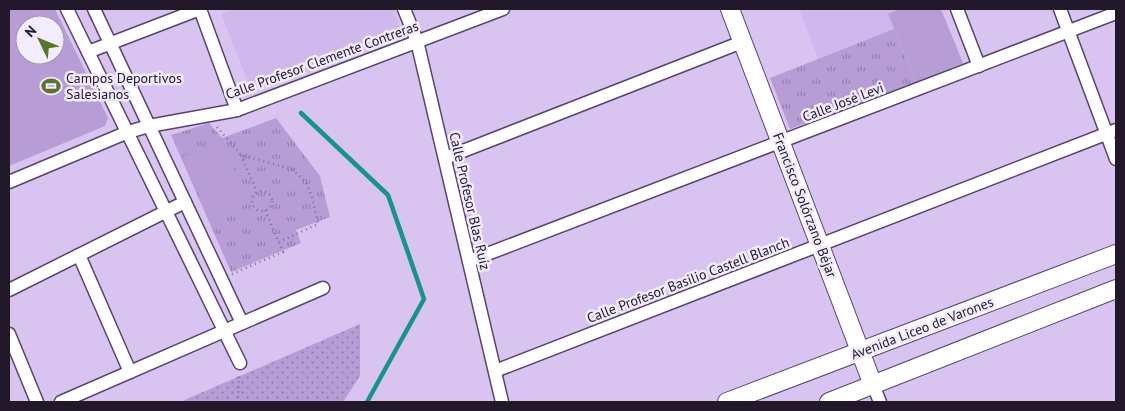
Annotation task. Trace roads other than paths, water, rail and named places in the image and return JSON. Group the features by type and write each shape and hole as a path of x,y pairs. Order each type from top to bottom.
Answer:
{"street":[{"path":"67,9 240,363"},
{"path":"94,9 242,323"},
{"path":"88,52 200,9 237,110"},
{"name":"Calle Profesor Blas Ruíz","path":"404,9 417,41 502,402"},
{"name":"Calle Profesor Clemente Contreras","path":"9,182 128,132 149,126 237,110 503,9"},
{"name":"Francisco Solórzano Béjar","path":"730,9 880,402"},
{"path":"957,9 979,66"},
{"path":"1060,9 1068,32 1112,132 1116,159"},
{"name":"Calle José Levi","path":"469,261 1116,13"},
{"path":"445,158 742,42"},
{"name":"Calle Profesor Basilio Castell Blanch","path":"494,371 1112,132"},
{"path":"9,290 185,202"},
{"name":"Avenida Liceo de Varones","path":"727,402 1116,254"},
{"path":"79,255 130,372"},
{"path":"61,402 323,288"},
{"path":"829,402 1116,289"},
{"path":"9,334 37,402"}],"waterway":[{"path":"301,113 388,195 424,299 367,402"}],"place":[{"name":"Campos Deportivos Salesianos","path":"51,86"}]}
